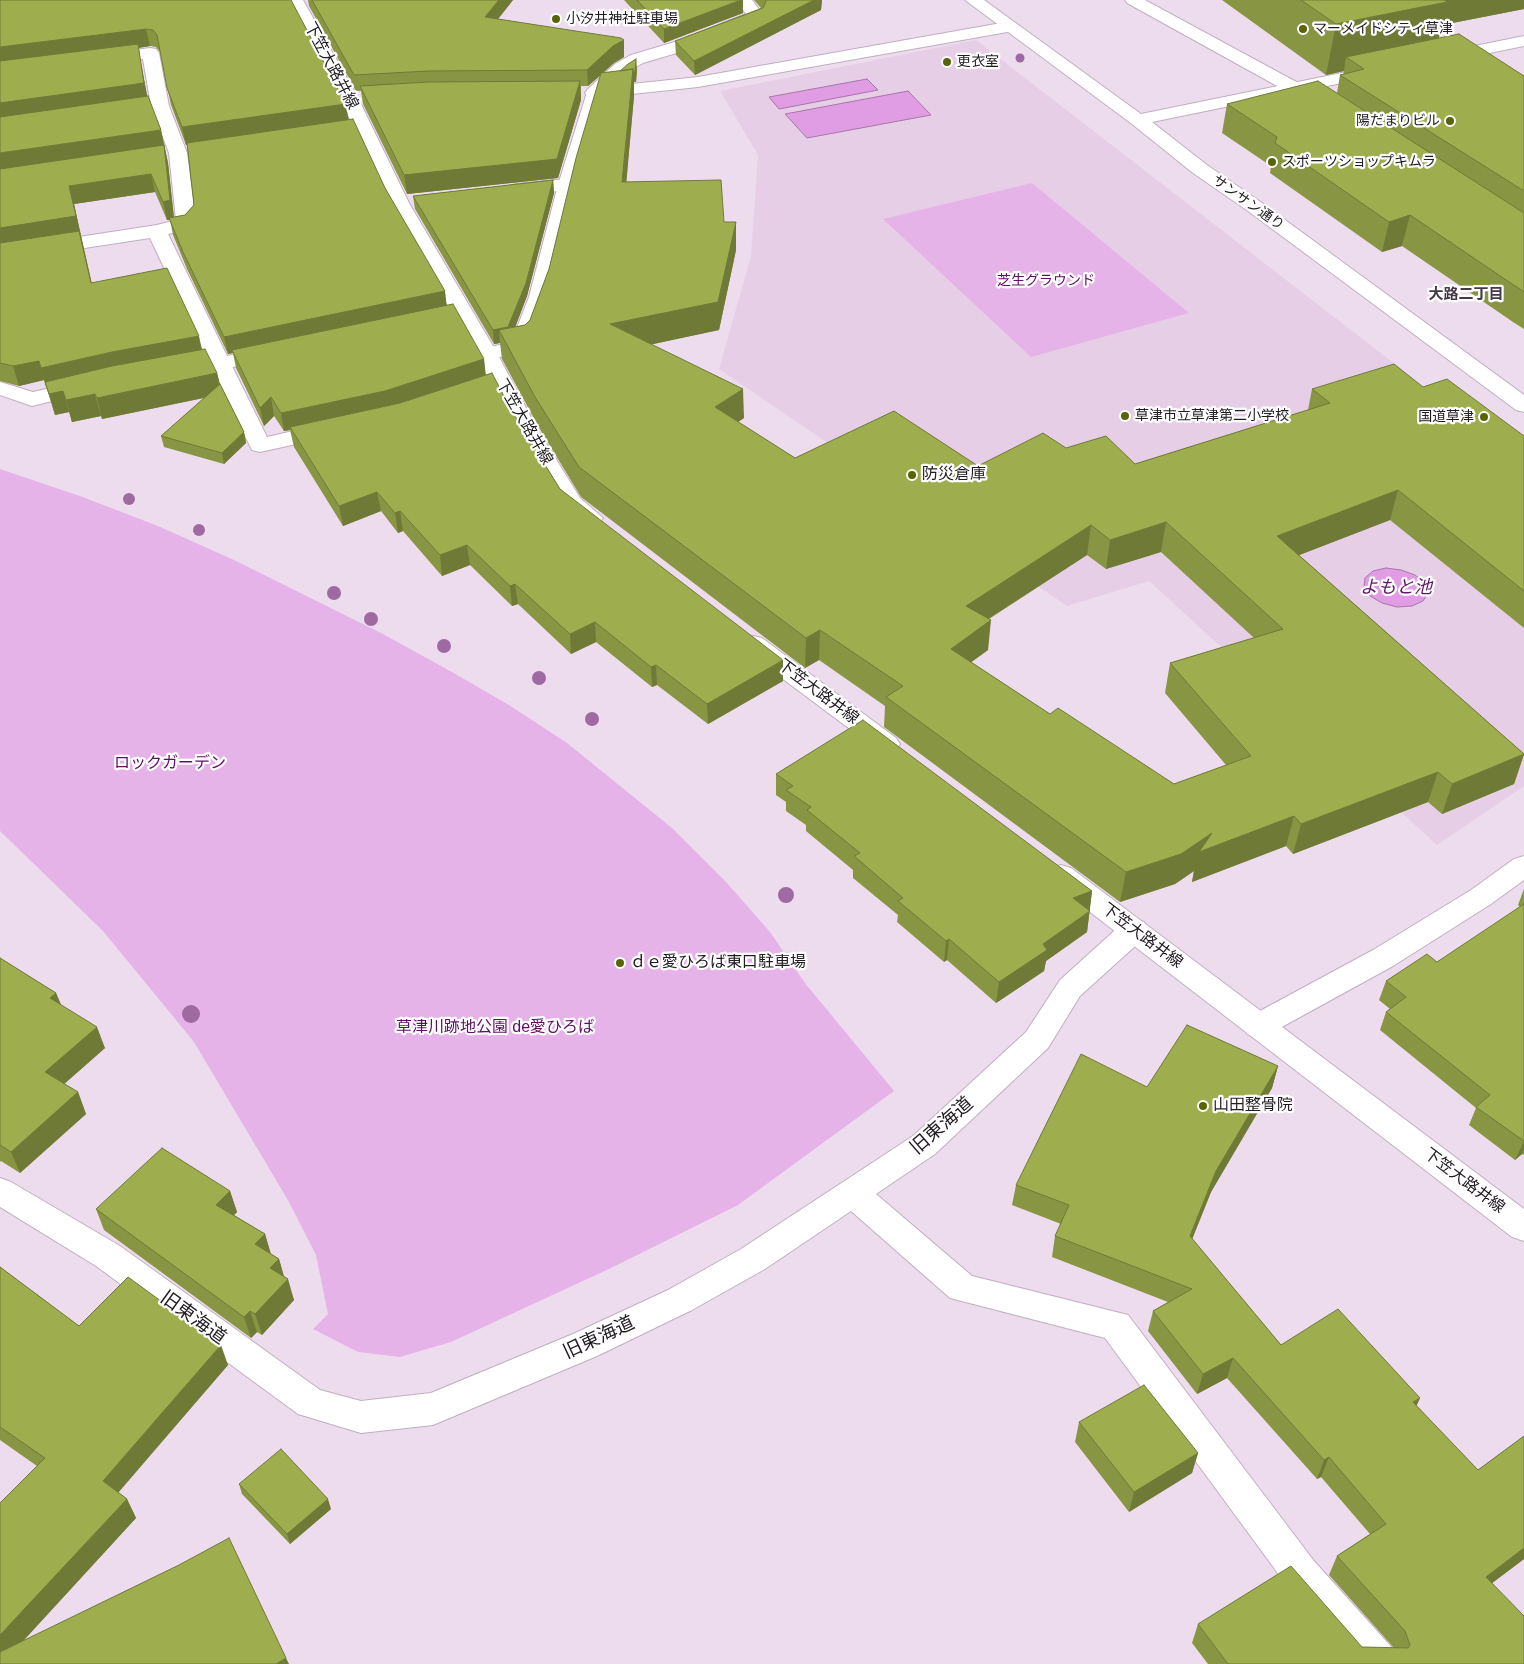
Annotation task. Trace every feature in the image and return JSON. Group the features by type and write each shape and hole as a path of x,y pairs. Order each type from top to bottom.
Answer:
{"street":[{"name":"下笠大路井線","path":"295,0 358,98 353,128 409,202 452,315 486,353 491,384 570,502 610,532"},
{"path":"486,353 520,348 539,297 567,185 594,93 621,68 637,60 684,45 756,16 744,0"},
{"name":"サンサン通り","path":"973,0 1007,27 1138,120 1200,169 1255,207 1524,405"},
{"path":"1133,0 1294,88 1318,104"},
{"path":"574,93 594,93 698,82 1007,27"},
{"path":"1428,61 1524,41"},
{"path":"0,255 157,231 180,226 186,222 178,153 160,106 150,53 84,61"},
{"path":"1138,120 1390,68"},
{"path":"141,109 160,106"},
{"path":"158,156 197,151"},
{"path":"498,192 567,185"},
{"path":"157,231 213,362 260,445 346,426"},
{"path":"213,362 288,350"},
{"path":"0,388 32,399 107,381"},
{"name":"下笠大路井線","path":"734,630 907,759"},
{"name":"下笠大路井線","path":"1040,859 1524,1226"},
{"path":"1258,1026 1383,958 1481,897 1524,866"},
{"name":"旧東海道","path":"0,1191 108,1256 310,1403 361,1418 433,1409 585,1345 680,1300 753,1259 924,1145 1037,1040 1070,988 1134,930"},
{"path":"852,1193 962,1288 1116,1326 1301,1574 1380,1664"}],"shaded area":[{"name":"草津市立草津第二小学校","path":"976,40 1524,464 1524,786 1437,845 1149,581 1067,606 719,369 751,256 758,155 720,91"}],"green space":[{"name":"芝生グラウンド","path":"1032,183 1189,313 1031,357 883,219"},
{"name":"草津川跡地公園 de愛ひろば","path":"0,469 80,496 158,526 234,560 383,634 509,705 567,743 672,828 727,883 770,932 805,983 894,1091 738,1205 611,1268 451,1342 400,1357 358,1352 313,1329 328,1314 316,1255 289,1202 194,1042 103,931 0,831"}],"water":[{"path":"867,79 878,90 779,109 769,97"},
{"path":"908,91 931,115 807,138 785,114"},
{"name":"よもと池","path":"1386,568 1401,570 1415,575 1425,583 1428,593 1423,601 1412,606 1397,607 1382,603 1370,596 1364,587 1365,578 1373,571"}],"building":[{"path":"0,0 291,0 346,104 182,127 167,88 157,35 153,30 146,29 0,47"},
{"path":"312,0 499,0 485,17 624,40 613,46 587,70 429,71 354,75"},
{"path":"637,0 741,0 664,29"},
{"path":"765,0 814,0 694,61 675,41 763,8"},
{"path":"1301,0 1444,0 1447,2 1336,24"},
{"path":"1459,34 1524,76 1524,191 1340,75 1364,69 1346,57"},
{"path":"138,44 144,83 0,103 0,61"},
{"path":"636,59 635,72 633,72 633,69 620,71 628,64"},
{"path":"633,69 622,182 721,180 724,222 736,222 718,302 610,324 743,389 715,407 795,458 894,411 978,466 1043,433 1066,448 1106,436 1135,464 1330,403 1312,389 1394,364 1423,387 1447,379 1524,436 1524,591 1398,490 1277,536 1524,754 1452,784 1438,772 1301,824 1294,816 1199,852 1212,833 1181,854 1126,872 886,697 903,686 820,630 806,638 579,467 535,397 499,330 525,325 530,320 549,269 576,158 601,73","holes":["1166,522 1283,629 1170,663 1251,756 1174,784 1058,708 1050,714 951,649 991,620 966,606 1091,525 1110,540"]},
{"path":"580,81 557,159 404,175 360,86 429,82"},
{"path":"1318,81 1524,213 1524,292 1410,215 1389,222 1275,143 1277,137 1227,104"},
{"path":"148,96 161,130 0,153 0,117"},
{"path":"353,119 385,188 445,291 224,337 183,252 169,218 185,215 194,205 187,143"},
{"path":"164,145 170,200 163,202 151,174 69,186 76,216 0,228 0,169"},
{"path":"553,180 526,283 508,327 493,330 413,196"},
{"path":"79,231 91,283 167,268 199,336 112,352 41,368 39,361 13,366 0,363 0,243"},
{"path":"453,304 484,359 385,391 281,413 271,397 260,408 232,350"},
{"path":"205,349 217,373 97,398 95,394 66,400 63,391 49,394 45,382 112,366"},
{"path":"492,373 510,408 560,489 783,660 707,704 656,665 651,667 595,622 570,634 515,584 510,586 467,545 440,555 400,511 395,513 377,492 339,506 290,427 400,403"},
{"path":"220,384 244,432 222,453 161,436"},
{"path":"863,720 1092,891 1073,898 1090,911 1043,944 1047,950 999,982 949,939 946,941 898,901 903,898 854,856 860,853 807,810 811,807 786,790 793,786 776,774"},
{"path":"1524,904 1524,1141 1476,1107 1490,1095 1386,1012 1406,997 1386,981 1427,954 1437,962"},
{"path":"0,958 56,993 50,998 97,1027 45,1072 78,1092 11,1152 0,1145"},
{"path":"1187,1025 1278,1066 1216,1171 1190,1236 1281,1345 1338,1309 1420,1398 1413,1402 1478,1470 1524,1436 1524,1548 1486,1577 1524,1616 1524,1664 1228,1664 1198,1624 1291,1566 1362,1647 1408,1648 1410,1645 1405,1631 1337,1556 1386,1524 1329,1457 1324,1460 1233,1358 1203,1374 1153,1311 1192,1289 1055,1236 1069,1205 1016,1185 1081,1054 1147,1087"},
{"path":"162,1148 230,1191 216,1205 265,1234 255,1244 279,1259 270,1268 288,1279 255,1314 250,1311 244,1317 96,1209"},
{"path":"0,1267 79,1326 128,1277 221,1345 103,1481 127,1499 0,1635 0,1503 45,1458 0,1427"},
{"path":"1144,1385 1198,1453 1134,1492 1079,1422"},
{"path":"281,1449 328,1499 287,1534 239,1484"},
{"path":"229,1538 286,1658 276,1664 0,1664 0,1652 179,1565"}],"place":[{"name":"小汐井神社駐車場","path":"556,19"},
{"name":"マーメイドシティ草津","path":"1303,29"},
{"name":"更衣室","path":"947,62"},
{"name":"陽だまりビル","path":"1450,121"},
{"name":"スポーツショップキムラ","path":"1272,162"},
{"name":"草津市立草津第二小学校","path":"1125,416"},
{"name":"国道草津","path":"1484,417"},
{"name":"防災倉庫","path":"912,475"},
{"name":"ｄｅ愛ひろば東口駐車場","path":"620,963"},
{"name":"山田整骨院","path":"1203,1106"}],"district":[{"name":"大路二丁目","path":"1466,295"}],"park label":[{"name":"ロックガーデン","path":"170,764"}]}
